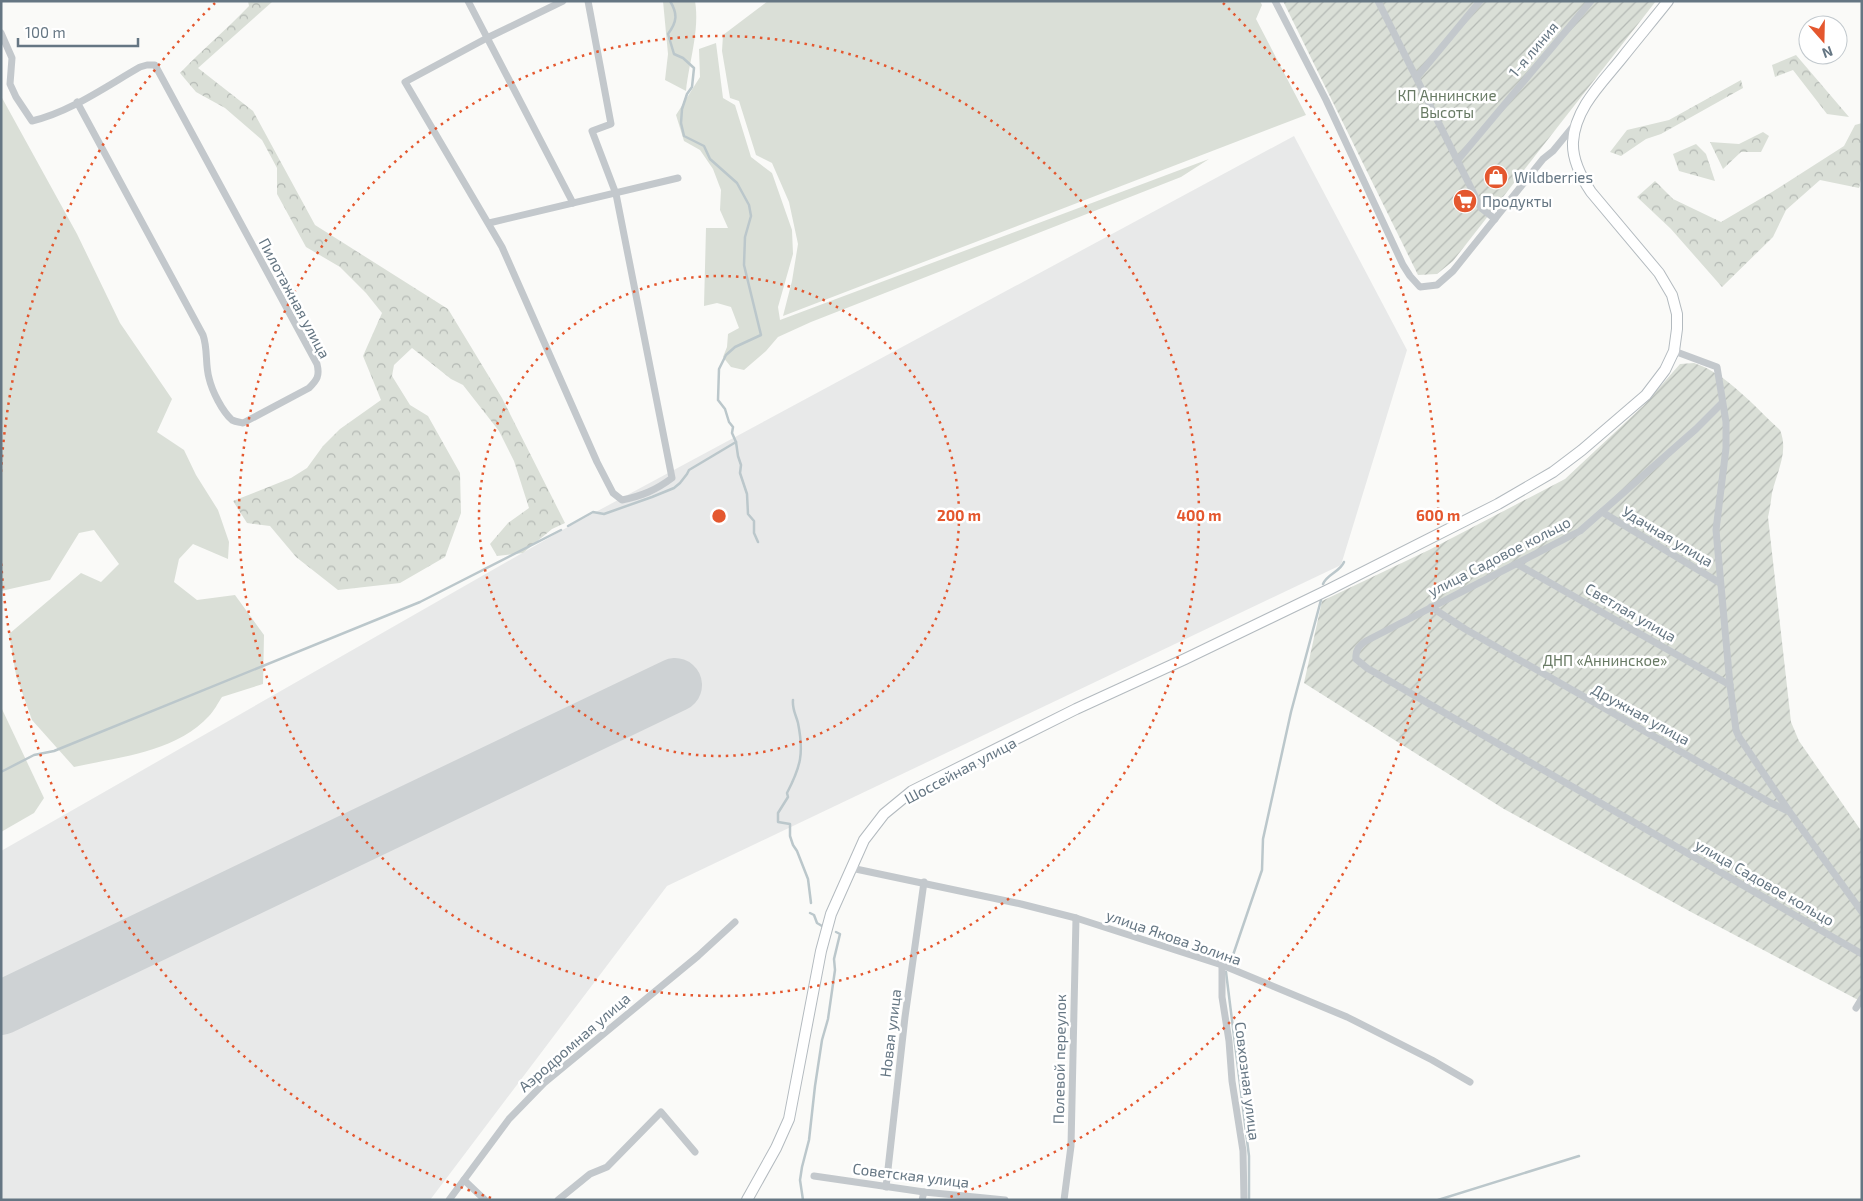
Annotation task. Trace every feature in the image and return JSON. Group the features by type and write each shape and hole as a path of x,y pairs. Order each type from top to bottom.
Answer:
{"main road":[{"path":"1668,1 1587,102 1577,122 1573,143 1576,162 1582,178 1609,214 1659,273 1672,295 1676,314 1674,351"},
{"name":"Шоссейная улица","path":"748,1200 789,1119 821,951 831,914 864,840 884,814 912,791 1076,709 1330,589 1498,504 1553,472 1582,450 1646,395 1665,370 1674,351"}],"street":[{"path":"468,1 573,203"},
{"path":"564,1 488,38 405,82 502,247 597,462 613,493 622,500 639,497 659,488 672,478 616,194 592,131 611,124 588,1"},
{"path":"1275,1 1326,100 1403,265 1420,287 1437,285 1453,271 1543,159 1553,151 1577,122"},
{"path":"1378,1 1481,208 1496,219"},
{"path":"1417,77 1480,1"},
{"name":"1-я линия","path":"1457,161 1591,1"},
{"name":"Пилотажная улица","path":"1,33 12,58 10,84 32,121 43,118 77,102 140,67 147,64 155,65 317,364 319,372 317,380 309,388 243,423 236,422 228,415 208,378 203,335 77,102"},
{"path":"489,223 678,178"},
{"path":"1674,351 1718,367 1722,403"},
{"name":"улица Садовое кольцо","path":"1722,403 1696,429 1580,531 1362,644 1356,652 1356,659 1367,668 1862,954"},
{"name":"улица Садовое кольцо","path":"1722,403 1726,422 1726,448 1716,530 1736,730 1789,811 1862,912"},
{"name":"Удачная улица","path":"1602,512 1720,582"},
{"name":"Светлая улица","path":"1517,564 1730,685"},
{"name":"Дружная улица","path":"1431,607 1465,629 1576,693 1771,803 1789,811"},
{"name":"улица Якова Золина","path":"851,868 924,882 1076,918 1222,965 1347,1018 1432,1060 1470,1082"},
{"name":"Новая улица","path":"886,1187 905,1017 924,882"},
{"name":"Полевой переулок","path":"1064,1200 1070,1146 1076,918"},
{"name":"Аэродромная улица","path":"449,1200 509,1119 544,1083 698,956 735,922"},
{"name":"Совхозная улица","path":"1222,965 1222,997 1243,1151 1244,1200"},
{"path":"1856,1008 1862,998"},
{"path":"558,1200 590,1174 608,1167 661,1112 695,1152"},
{"name":"Советская улица","path":"814,1176 924,1192 1006,1200"},
{"path":"464,1180 484,1200"},
{"path":"922,1200 924,1192"}],"shaded area":[{"path":"1294,136 1407,350 1341,565 667,886 430,1200 1,1200 1,851 566,528"}],"green space":[{"path":"248,1 272,2 198,68 253,111 315,225 448,309 502,398 565,523 552,529 523,553 497,556 490,544 508,523 529,508 514,461 499,431 463,385 451,379 412,348 394,365 392,376 410,405 428,416 460,473 461,513 445,557 400,583 338,590 296,557 270,526 247,523 233,501 291,478 307,468 323,446 340,429 381,400 363,356 382,313 366,293 340,267 306,247 277,194 277,168 262,140 225,108 196,92 180,73 249,6"},
{"path":"663,1 695,1 695,35 686,91 665,80 668,54"},
{"path":"768,1 1260,1 1262,5 1256,19 1306,115 783,316 792,281 798,244 789,202 772,163 756,155 739,101 730,98 722,51 723,35"},
{"name":"КП Аннинские Высоты","path":"1283,1 1656,1 1453,261 1437,274 1418,275"},
{"path":"716,43 723,98 735,105 751,157 772,173 792,230 793,254 778,307 780,320 1209,159 1181,177 811,322 778,337 766,351 744,370 731,367 723,357 727,347 728,334 739,328 731,307 717,303 704,306 706,228 728,228 720,210 721,190 713,169 700,150 684,141 676,115 700,77 699,49"},
{"path":"1796,55 1798,57 1798,65 1805,65 1849,117 1827,114 1793,70 1775,77 1772,65"},
{"path":"1741,80 1743,88 1661,134 1646,139 1621,156 1610,152 1627,130 1669,120"},
{"path":"1,96 77,234 120,323 172,399 157,432 184,450 196,475 218,510 229,542 228,559 193,544 179,559 174,582 197,600 235,595 264,635 263,684 222,697 211,714 196,728 180,738 128,756 74,767 32,720 16,675 9,634 81,573 101,582 119,564 94,530 79,533 50,580 1,591"},
{"path":"1862,123 1862,175 1859,188 1820,180 1786,210 1773,237 1722,287 1671,229 1637,197 1655,181 1673,199 1721,222 1844,146 1855,125"},
{"path":"1763,132 1769,136 1761,152 1741,152 1723,169 1710,142 1739,144"},
{"path":"1696,144 1706,154 1715,181 1679,171 1673,154"},
{"name":"ДНП «Аннинское»","path":"1694,363 1717,374 1729,383 1780,430 1783,454 1772,493 1768,517 1791,722 1799,741 1862,832 1862,1002 1691,912 1504,809 1304,683 1322,601 1429,550 1565,479 1643,406 1680,364"},
{"path":"1,707 44,798 34,813 1,832"}],"waterway":[{"path":"670,1 675,18 668,34 674,54 683,58 694,68 692,87 687,94 682,109 681,123 684,136 704,146 710,159 737,183 749,205 751,216 745,237 744,265 761,335 735,347 726,355 719,369 718,400 725,409 729,422 733,427 732,433 741,465 740,473 747,494 748,514 754,521 754,533 758,542"},
{"path":"568,526 593,512 604,514 674,488 689,470 736,442"},
{"path":"1,772 34,755 54,751 420,602 561,530"},
{"path":"1323,584 1344,562"},
{"path":"1231,961 1262,870 1263,839 1291,712 1321,600"},
{"path":"793,700 800,734 801,751 798,767 787,793 788,797 778,813 778,822 790,824 790,836 808,879 811,903"},
{"path":"810,913 814,915 817,923 822,926"},
{"path":"803,1200 800,1180 809,1140 822,1040 828,1019 835,970 834,959 840,934 836,932"},
{"path":"1226,972 1249,1156 1249,1200"},
{"path":"1438,1200 1579,1156"}],"runway":[{"path":"1,1008 675,685"}],"place":[{"name":"Wildberries","path":"1496,177"},
{"name":"Продукты","path":"1465,201"}]}
